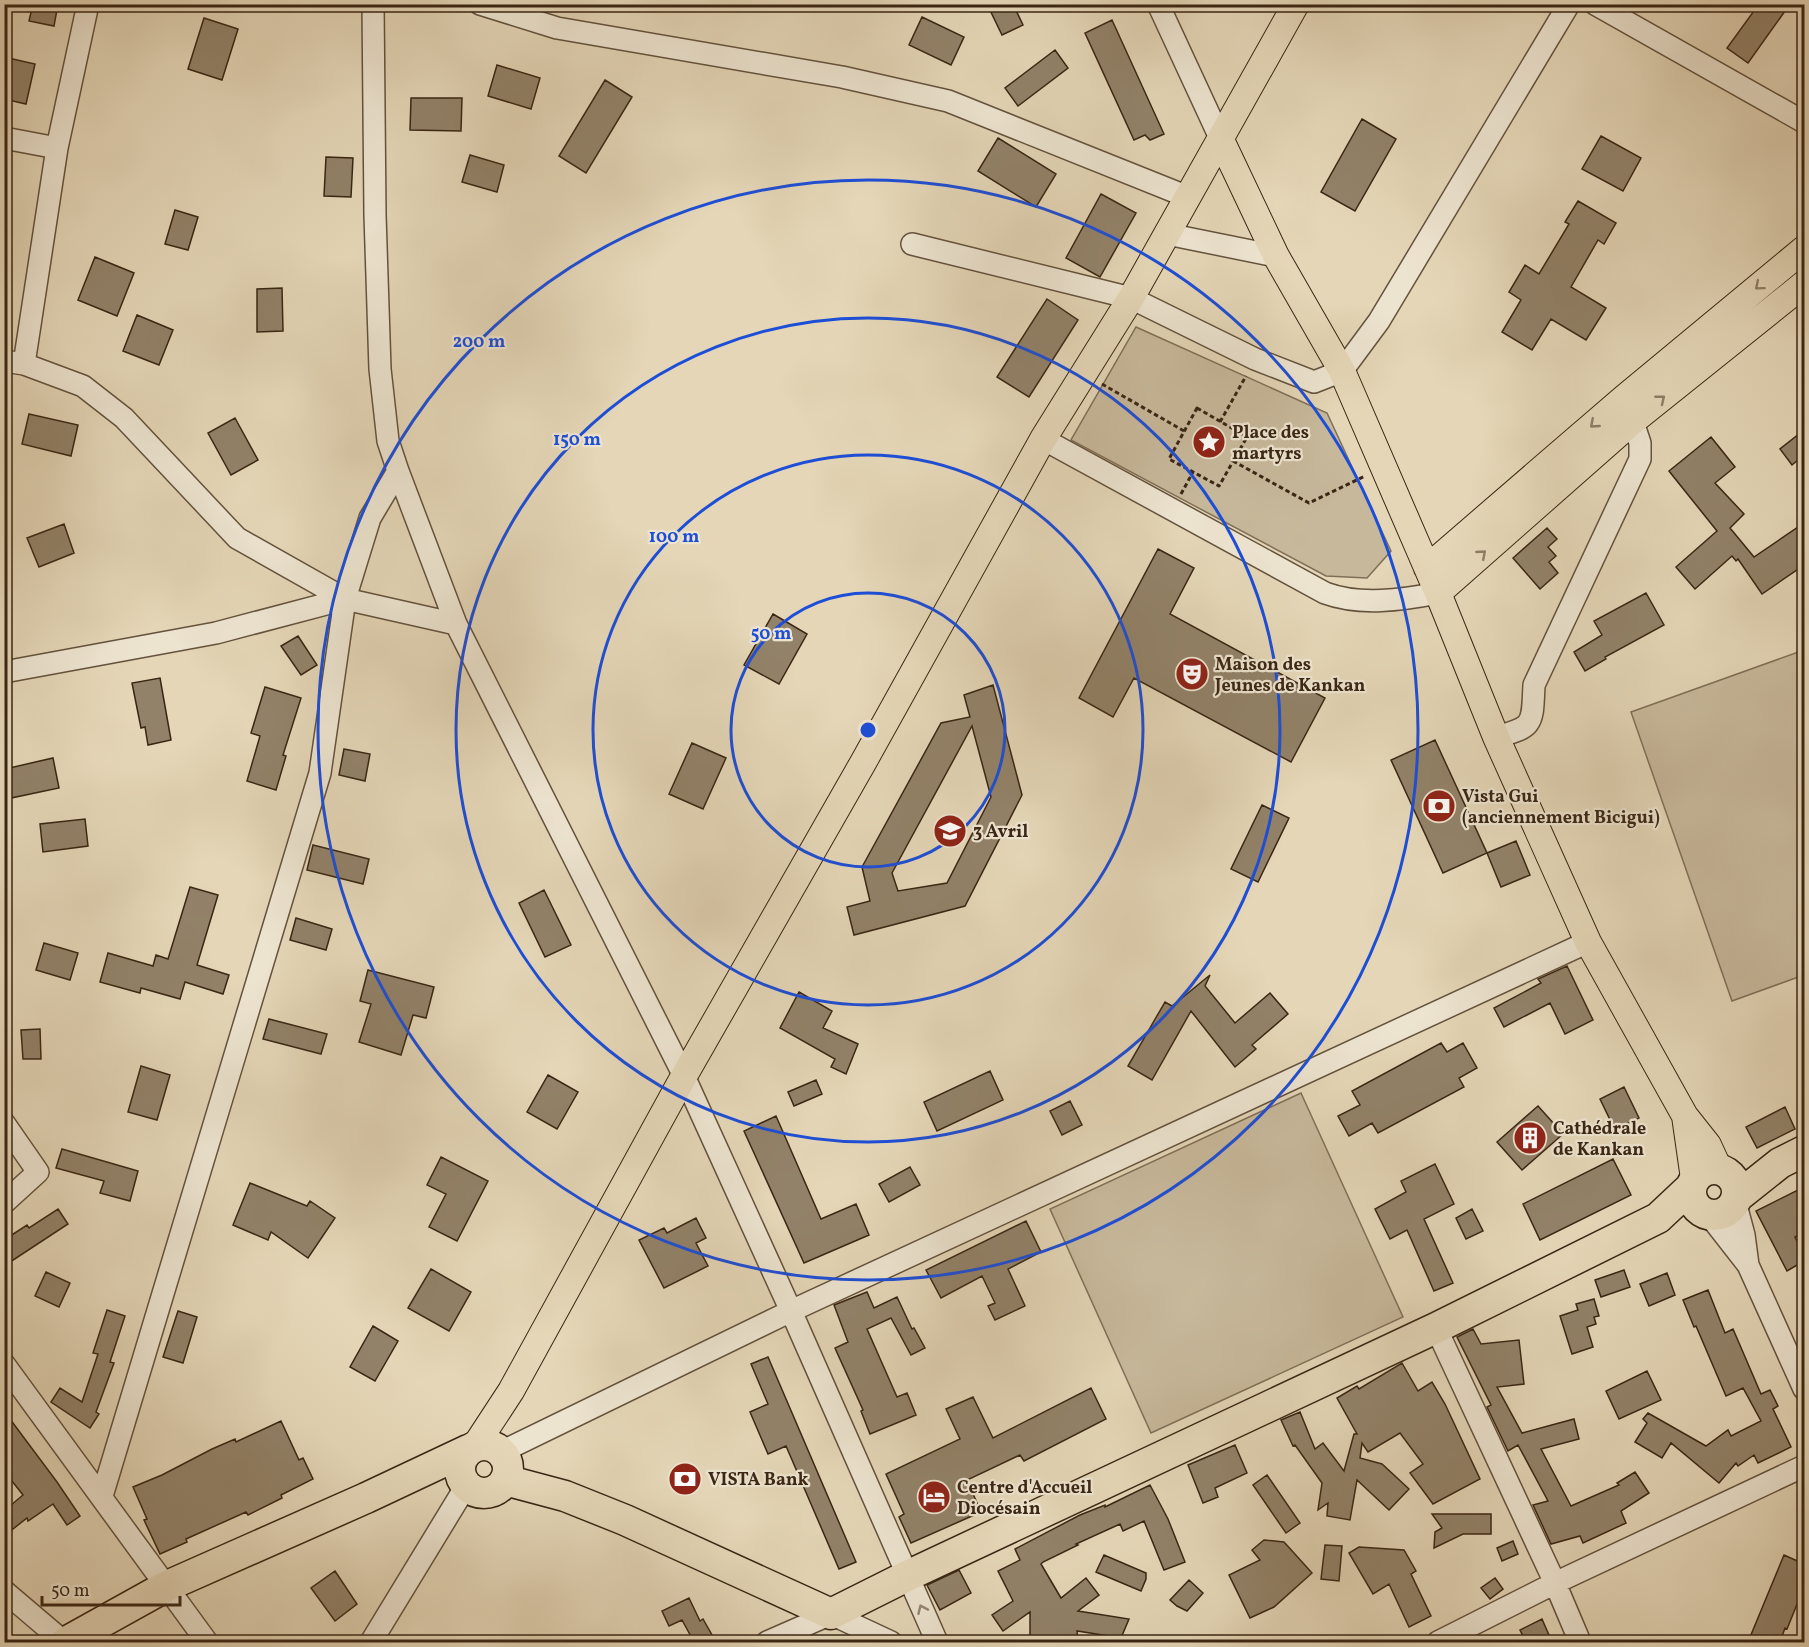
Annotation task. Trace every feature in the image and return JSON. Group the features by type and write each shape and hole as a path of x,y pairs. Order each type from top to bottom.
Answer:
{"highway":[{"path":"492,1455 495,1491 488,1493 472,1491 464,1483 459,1463 492,1455 566,1496 625,1520 831,1614 907,1576 1436,1328 1658,1218 1717,1184 1792,1157"},
{"path":"1707,1214 1693,1203 1717,1184"},
{"path":"1658,1218 1707,1214"},
{"path":"65,1642 165,1587 409,1479 492,1455"},
{"path":"409,1479 464,1483"}],"main road":[{"path":"492,1455 511,1391 684,1076 859,771 1043,439 1131,298 1296,4"},
{"path":"1221,140 1276,256 1342,371 1438,593 1496,737 1588,942 1685,1116 1708,1145 1717,1184"},
{"path":"1438,593 1629,409 1804,249"},
{"path":"1427,568 1629,409 1804,284"}],"street":[{"path":"88,4 14,363 82,386 123,418 237,538 345,599 456,624"},
{"path":"373,4 375,215 380,369 388,441 398,471 456,624 684,1076 937,1642"},
{"path":"480,4 557,28 842,77 948,101 1188,197"},
{"path":"1158,4 1221,140"},
{"path":"912,244 1131,298 1255,359 1314,382 1342,371 1378,321 1569,4"},
{"path":"1595,4 1804,122"},
{"path":"4,138 57,148"},
{"path":"1167,234 1276,256"},
{"path":"1496,737 1521,731 1528,724 1532,714 1534,685 1640,459 1640,443 1629,409"},
{"path":"1043,439 1325,593 1339,598 1404,599 1438,593"},
{"path":"102,1496 320,773 345,599 370,518 398,471"},
{"path":"1404,599 1427,568"},
{"path":"4,672 216,633 345,599"},
{"path":"492,1455 791,1311 1588,942"},
{"path":"4,1123 38,1172 4,1203"},
{"path":"1717,1184 1744,1235 1748,1265"},
{"path":"1707,1214 1748,1265 1804,1389"},
{"path":"1436,1328 1555,1583 1580,1642"},
{"path":"4,1364 207,1642"},
{"path":"1438,1642 1555,1583 1804,1466"},
{"path":"371,1642 464,1483"},
{"path":"4,1591 65,1642"},
{"path":"767,1642 831,1614 891,1642"}],"path":[{"path":"1220,422 1255,359"},
{"path":"1084,373 1184,431"},
{"path":"1197,408 1220,422 1247,437 1219,486 1169,459 1197,408"},
{"path":"1233,460 1309,503 1383,467"},
{"path":"1172,510 1193,472"}],"shaded area":[{"path":"1136,327 1327,413 1391,551 1367,578 1326,576 1071,440"},
{"path":"1804,650 1804,975 1732,1001 1631,712"},
{"path":"1301,1093 1403,1317 1151,1433 1050,1209"}],"building":[{"path":"33,4 58,4 54,26 29,21"},
{"path":"987,4 1013,4 1023,25 1002,35"},
{"path":"1759,4 1790,4 1748,63 1727,48"},
{"path":"922,17 964,37 951,65 909,45"},
{"path":"204,18 238,29 222,80 188,69"},
{"path":"1112,20 1164,134 1150,140 1145,135 1134,140 1085,33"},
{"path":"1055,50 1068,68 1018,106 1005,88"},
{"path":"4,57 35,64 26,104 4,99"},
{"path":"497,65 540,78 531,109 488,96"},
{"path":"605,80 632,97 586,173 559,156"},
{"path":"411,98 462,98 461,131 410,130"},
{"path":"1362,119 1396,139 1355,211 1321,192"},
{"path":"1601,136 1641,158 1623,191 1582,169"},
{"path":"998,138 1056,174 1036,207 978,171"},
{"path":"470,155 504,165 497,192 462,182"},
{"path":"326,157 353,158 351,197 324,196"},
{"path":"1101,194 1136,213 1100,277 1066,258"},
{"path":"1578,201 1616,223 1604,244 1598,240 1571,287 1606,308 1586,340 1551,319 1532,350 1502,332 1521,300 1509,292 1525,265 1539,274 1569,224 1565,222"},
{"path":"175,210 198,217 188,250 165,244"},
{"path":"95,257 134,273 117,316 78,300"},
{"path":"282,288 283,331 257,332 257,289"},
{"path":"1047,299 1078,320 1029,397 997,377"},
{"path":"137,315 173,330 159,365 123,351"},
{"path":"29,414 78,425 71,456 22,444"},
{"path":"235,418 258,460 231,475 208,433"},
{"path":"1804,430 1804,455 1792,465 1780,449"},
{"path":"1711,437 1735,467 1715,483 1744,514 1730,528 1754,557 1804,523 1804,565 1762,594 1738,559 1736,561 1732,556 1695,589 1676,567 1717,531 1669,471"},
{"path":"64,524 74,553 39,567 27,538"},
{"path":"1547,528 1557,539 1548,547 1556,556 1549,562 1558,573 1540,589 1513,558"},
{"path":"1158,549 1194,568 1170,614 1325,698 1291,762 1134,678 1113,717 1079,698"},
{"path":"1646,593 1664,625 1605,657 1606,659 1585,671 1574,652 1602,635 1594,621"},
{"path":"773,614 807,634 779,684 744,665"},
{"path":"298,636 317,665 301,675 281,646"},
{"path":"160,678 171,740 148,745 145,727 141,728 132,683"},
{"path":"993,685 1022,795 965,906 854,935 847,907 870,901 862,867 941,723 970,717 964,695","holes":["972,726 991,797 947,883 898,891 892,873"]},
{"path":"265,687 301,698 283,755 286,756 276,790 247,781 260,736 251,733"},
{"name":"Vista Gui (anciennement Bicigui)","path":"1435,740 1487,853 1443,873 1391,760"},
{"path":"692,743 726,758 703,809 669,794"},
{"path":"344,749 370,754 365,781 339,775"},
{"path":"53,758 59,788 11,798 5,769"},
{"path":"1262,805 1289,818 1258,882 1231,869"},
{"path":"85,819 88,846 43,852 40,824"},
{"path":"1516,841 1530,875 1501,887 1487,853"},
{"path":"313,845 369,859 363,884 307,870"},
{"path":"190,887 218,895 197,965 229,975 223,994 185,982 180,999 141,988 140,993 100,982 108,953 153,966 156,955 168,959"},
{"path":"544,890 571,945 545,957 519,903"},
{"path":"296,918 332,929 326,950 290,940"},
{"path":"44,943 78,953 70,980 36,970"},
{"path":"1567,966 1593,1020 1565,1034 1550,1003 1504,1027 1494,1008 1541,983 1538,979"},
{"path":"368,970 434,987 426,1018 413,1015 401,1055 359,1042 371,1004 360,1001"},
{"path":"1210,975 1205,986 1235,1023 1270,993 1288,1014 1252,1045 1256,1049 1235,1067 1191,1011 1152,1080 1128,1066 1165,1002 1172,1006"},
{"path":"799,992 832,1011 823,1028 858,1044 846,1074 831,1067 835,1059 780,1028"},
{"path":"269,1019 327,1034 321,1054 263,1039"},
{"path":"40,1029 41,1059 23,1059 21,1030"},
{"path":"1441,1043 1447,1052 1463,1043 1477,1068 1459,1078 1464,1087 1378,1133 1372,1123 1349,1136 1338,1116 1360,1105 1352,1091"},
{"path":"141,1066 170,1075 157,1120 128,1112"},
{"path":"990,1071 1003,1100 937,1131 924,1102"},
{"path":"548,1075 578,1092 557,1129 527,1112"},
{"path":"816,1080 822,1094 794,1106 788,1092"},
{"path":"1624,1087 1639,1118 1615,1130 1600,1099"},
{"path":"1070,1101 1082,1125 1062,1135 1050,1111"},
{"name":"Cathédrale de Kankan","path":"1538,1106 1563,1134 1522,1170 1497,1142"},
{"path":"1785,1107 1795,1129 1757,1148 1746,1127"},
{"path":"776,1116 821,1219 856,1204 869,1235 804,1263 744,1131"},
{"path":"62,1149 138,1171 130,1201 100,1193 104,1181 56,1168"},
{"path":"441,1157 488,1181 457,1241 429,1227 446,1194 427,1185"},
{"path":"1613,1159 1631,1195 1540,1240 1523,1204"},
{"path":"1435,1164 1454,1204 1424,1219 1453,1283 1434,1291 1407,1230 1390,1239 1375,1209 1406,1192 1401,1181"},
{"path":"910,1167 920,1185 889,1202 879,1184"},
{"path":"250,1183 307,1206 310,1201 335,1218 308,1258 271,1232 268,1240 233,1225"},
{"path":"1804,1187 1804,1216 1798,1220 1804,1232 1795,1237 1804,1261 1787,1271 1756,1211"},
{"path":"58,1209 68,1224 4,1266 4,1240 27,1225 29,1228"},
{"path":"1472,1209 1483,1231 1466,1239 1456,1218"},
{"path":"696,1218 706,1238 696,1243 708,1266 664,1288 639,1240 664,1228 667,1233"},
{"path":"1026,1221 1041,1252 1008,1269 1025,1306 995,1320 988,1306 995,1303 982,1276 941,1298 926,1270"},
{"path":"431,1269 471,1292 449,1331 408,1308"},
{"path":"1624,1270 1630,1287 1601,1297 1595,1280"},
{"path":"46,1272 70,1283 59,1307 35,1296"},
{"path":"1667,1273 1675,1295 1649,1306 1640,1284"},
{"path":"1708,1290 1725,1333 1733,1329 1761,1394 1770,1390 1778,1406 1773,1409 1791,1447 1758,1463 1754,1455 1738,1466 1736,1463 1719,1483 1671,1443 1662,1458 1635,1442 1647,1423 1643,1419 1648,1413 1706,1446 1728,1430 1731,1436 1761,1421 1743,1388 1726,1396 1683,1300"},
{"path":"867,1292 874,1308 897,1297 912,1329 914,1328 925,1348 911,1355 891,1318 867,1329 897,1397 907,1393 916,1415 870,1434 861,1411 863,1410 835,1348 848,1342 834,1305"},
{"path":"1594,1299 1599,1316 1594,1317 1596,1324 1587,1327 1593,1347 1572,1354 1560,1316 1578,1310 1576,1304"},
{"path":"107,1310 125,1316 110,1362 114,1363 96,1412 99,1414 90,1428 51,1402 60,1388 82,1402 98,1354 93,1353"},
{"path":"178,1311 197,1317 183,1363 163,1357"},
{"path":"373,1326 398,1341 375,1381 350,1367"},
{"path":"1473,1329 1481,1344 1519,1340 1524,1384 1497,1387 1522,1433 1574,1419 1579,1439 1541,1449 1571,1506 1619,1485 1617,1483 1635,1472 1649,1493 1621,1511 1626,1523 1583,1543 1580,1536 1551,1544 1533,1505 1548,1501 1518,1445 1508,1451 1487,1407 1491,1405 1457,1337"},
{"path":"768,1357 856,1562 839,1569 786,1446 768,1454 750,1412 768,1404 751,1364"},
{"path":"1402,1363 1418,1391 1432,1382 1445,1404 1480,1479 1433,1504 1410,1473 1423,1464 1400,1433 1368,1452 1362,1443 1360,1458 1382,1464 1409,1489 1389,1510 1357,1480 1350,1520 1327,1516 1328,1503 1318,1510 1322,1483 1295,1445 1293,1446 1281,1420 1300,1412 1315,1449 1323,1443 1344,1471 1354,1434 1357,1434 1337,1398 1357,1386 1359,1389"},
{"path":"1647,1371 1661,1400 1619,1419 1606,1391"},
{"path":"1091,1388 1106,1419 1024,1461 1020,1455 967,1480 981,1512 911,1543 899,1517 904,1514 886,1474 960,1439 946,1409 973,1397 993,1438"},
{"path":"4,1411 80,1516 67,1525 53,1504 28,1521 27,1518 4,1536 4,1511 23,1495 4,1471"},
{"path":"281,1421 299,1460 303,1458 313,1479 248,1515 246,1512 186,1539 187,1542 160,1554 144,1520 147,1519 133,1487 212,1449 235,1439 236,1442"},
{"path":"1235,1445 1247,1473 1215,1488 1218,1497 1203,1503 1188,1465"},
{"path":"1267,1475 1300,1523 1286,1533 1253,1485"},
{"path":"1150,1485 1168,1519 1185,1562 1164,1570 1144,1521 1123,1531 1120,1524 1076,1544 1078,1545 1041,1564 1061,1598 1086,1578 1099,1595 1078,1611 1129,1619 1121,1638 1077,1631 1078,1642 1030,1642 1030,1612 1003,1631 992,1615 1013,1601 998,1571 1020,1560 1015,1549 1080,1515 1105,1505 1105,1507"},
{"path":"1432,1514 1491,1514 1491,1534 1463,1534 1434,1548 1435,1532 1442,1528"},
{"path":"1264,1540 1284,1542 1312,1573 1274,1607 1250,1618 1229,1575 1260,1560 1252,1550"},
{"path":"1513,1541 1518,1554 1502,1561 1497,1548"},
{"path":"1325,1545 1342,1546 1339,1581 1321,1579"},
{"path":"1359,1547 1404,1550 1416,1571 1411,1574 1431,1616 1409,1627 1389,1584 1373,1594 1349,1553"},
{"path":"1104,1555 1146,1573 1141,1591 1096,1572"},
{"path":"1784,1555 1804,1564 1804,1587 1787,1629 1785,1628 1780,1642 1748,1642"},
{"path":"959,1570 971,1593 940,1610 927,1585"},
{"path":"335,1571 357,1604 335,1621 311,1588"},
{"path":"1495,1578 1503,1589 1490,1599 1481,1588"},
{"path":"1189,1580 1203,1593 1187,1611 1170,1600"},
{"path":"689,1598 700,1621 703,1619 712,1635 697,1642 694,1642 682,1620 669,1626 662,1611"},
{"path":"1542,1619 1552,1642 1526,1642 1520,1630"}],"place":[{"name":"Place des martyrs","path":"1209,442"},
{"name":"Maison des Jeunes de Kankan","path":"1192,674"},
{"name":"Vista Gui (anciennement Bicigui)","path":"1439,806"},
{"name":"3 Avril","path":"950,831"},
{"name":"Cathédrale de Kankan","path":"1530,1138"},
{"name":"VISTA Bank","path":"685,1479"},
{"name":"Centre d'Accueil Diocésain","path":"934,1497"}]}
